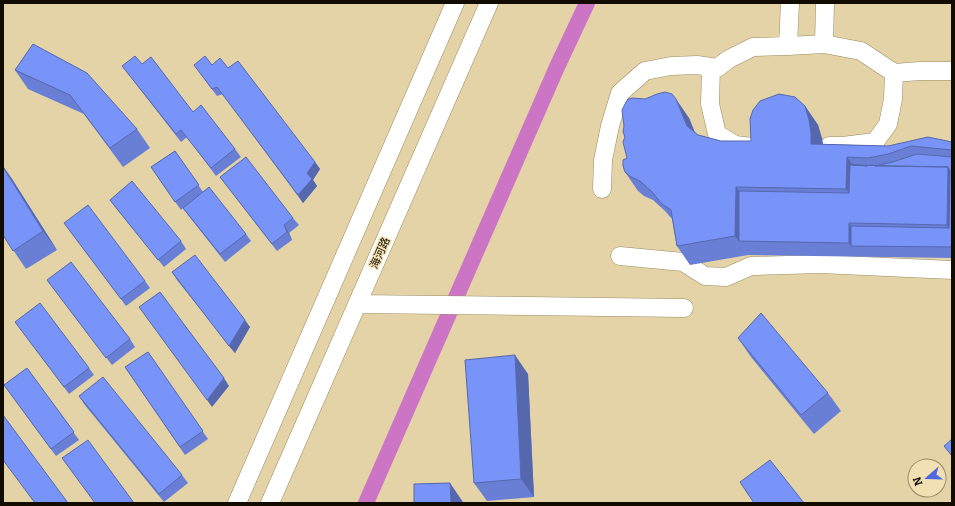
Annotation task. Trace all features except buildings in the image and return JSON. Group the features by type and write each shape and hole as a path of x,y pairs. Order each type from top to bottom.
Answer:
{"street":[{"path":"237,503 455,3"},
{"name":"海河路","path":"270,503 489,3"},
{"path":"788,46 790,3"},
{"path":"824,3 824,44"},
{"path":"602,189 603,160 610,126 620,93 645,70 671,66 717,68 729,59 753,47 824,44 861,51 894,73 952,71"},
{"path":"711,67 710,104 717,134 735,145 764,147"},
{"path":"811,146 842,146 875,142 888,124 894,73"},
{"path":"620,256 683,262 705,276 726,277 751,266 813,264 952,270"},
{"path":"357,304 684,308"}],"waterway":[{"path":"366,503 557,67 587,3"}]}
